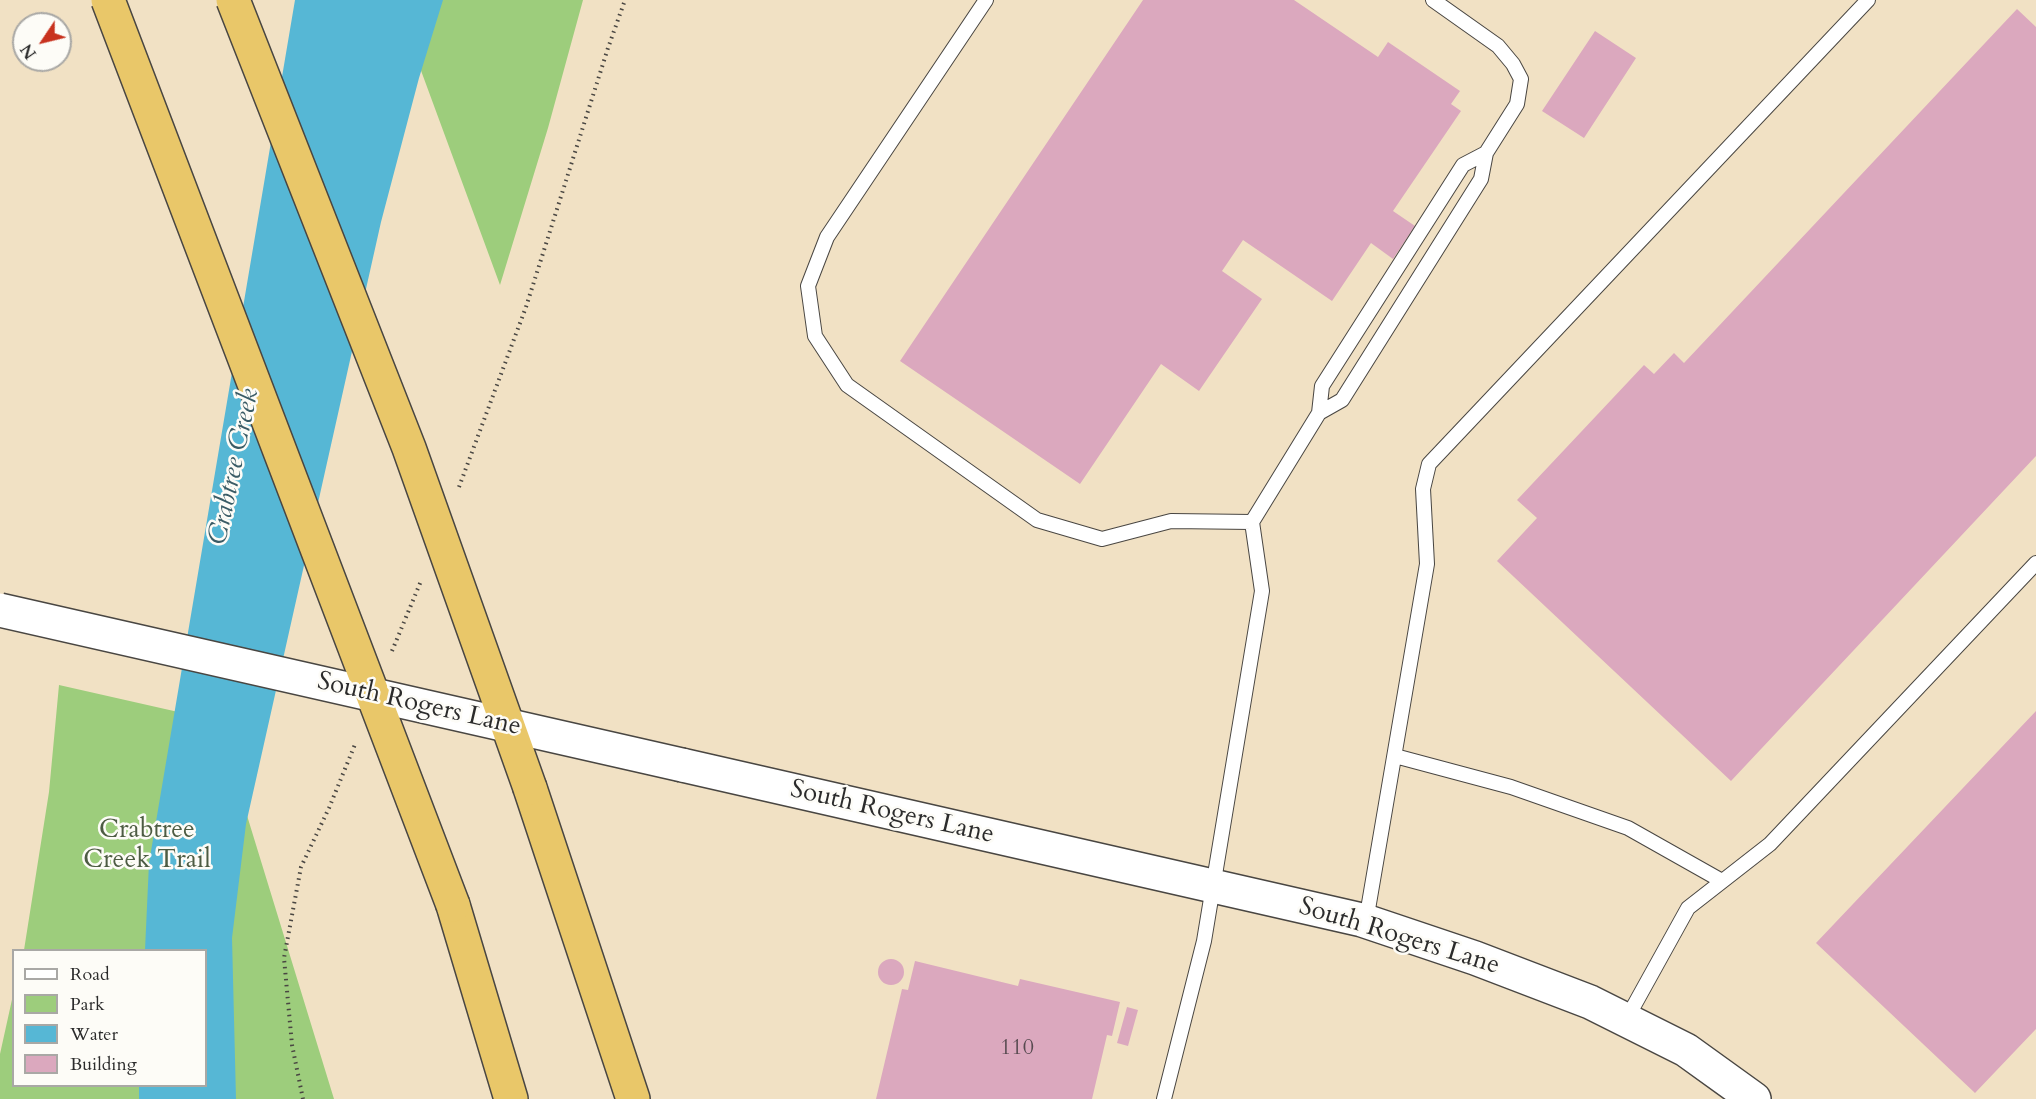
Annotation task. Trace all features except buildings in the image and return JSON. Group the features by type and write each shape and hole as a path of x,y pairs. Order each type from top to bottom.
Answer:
{"highway":[{"path":"108,0 453,905 511,1099"},
{"path":"233,0 409,448 530,788 633,1099"}],"street":[{"name":"South Rogers Lane","path":"0,610 1366,921 1475,958 1590,1002 1686,1050 1754,1099"}],"lane":[{"path":"986,0 827,237 808,286 815,336 848,385 1037,520 1102,539 1171,521 1252,522"},
{"path":"1319,413 1342,400 1481,179 1486,153 1517,104 1521,79 1514,64 1498,46 1433,0"},
{"path":"1366,921 1427,564 1423,489 1429,464 1868,0"},
{"path":"1164,1099 1204,941 1215,886 1262,591 1252,522 1319,413 1322,386 1422,227 1463,165 1486,153"},
{"path":"1626,1020 1689,908 1770,844 2036,563"},
{"path":"1395,756 1511,787 1628,828 1722,881"}],"green space":[{"path":"395,0 583,0 548,128 500,285"},
{"name":"Crabtree Creek Trail","path":"59,685 218,721 334,1099 0,1099 0,1054 12,1000 12,1087 207,1087 207,949 24,949 49,792"}],"water":[{"name":"Crabtree Creek","path":"295,0 443,0 419,78 381,222 246,824 232,938 236,1099 139,1099 139,1087 207,1087 207,949 145,949 149,863"}]}
